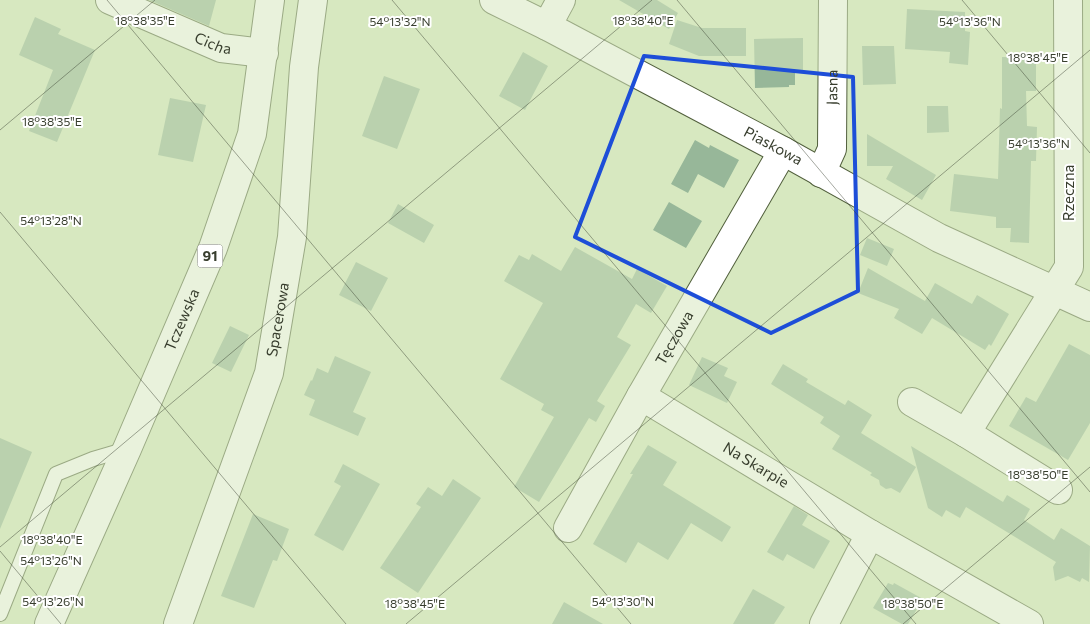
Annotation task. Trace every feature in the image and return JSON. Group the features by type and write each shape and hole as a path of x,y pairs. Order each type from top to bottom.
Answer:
{"street":[{"name":"Cicha","path":"110,0 221,48 264,53"},
{"name":"Tczewska","path":"49,624 127,449 216,239 252,134 270,0"},
{"name":"Spacerowa","path":"178,624 270,374 292,237 304,67 313,0"},
{"name":"Piaskowa","path":"494,0 783,151 939,238 1090,307"},
{"path":"547,26 561,0"},
{"name":"Jasna","path":"822,173 832,149 833,0"},
{"name":"Rzeczna","path":"1053,291 1069,267 1068,0"},
{"name":"Tęczowa","path":"568,528 641,396 783,151"},
{"path":"966,433 1053,291"},
{"name":"Na Skarpie","path":"641,396 870,534 1029,624"},
{"path":"912,402 1058,490"},
{"path":"824,624 870,534"}],"lane":[{"path":"0,614 56,474 93,459 127,449"}],"highlighted area":[{"path":"644,56 853,77 858,291 771,333 575,237"}],"building":[{"path":"149,0 216,0 209,26"},
{"path":"619,0 657,0 678,13 669,29"},
{"path":"907,9 965,12 965,31 970,32 968,65 949,63 950,52 905,49"},
{"path":"35,17 61,29 58,34 95,50 57,142 29,131 53,70 19,55"},
{"path":"677,20 702,28 746,28 746,56 699,56 669,44"},
{"path":"803,38 803,73 795,73 795,85 789,85 789,87 755,88 754,39"},
{"path":"862,46 894,46 896,84 863,85"},
{"path":"523,52 548,66 525,110 499,96"},
{"path":"1002,57 1036,57 1036,91 1026,91 1027,126 1037,127 1036,161 1031,161 1029,243 1010,242 1011,228 996,228 996,217 950,211 954,174 998,179 1000,108 1002,109"},
{"path":"384,76 420,89 397,149 362,136"},
{"path":"170,98 206,105 193,162 158,155"},
{"path":"927,106 948,106 949,132 927,133"},
{"path":"867,134 936,175 922,200 886,179 893,166 867,166"},
{"path":"695,140 709,148 710,145 739,160 724,188 698,174 688,193 671,184"},
{"path":"669,202 702,221 686,248 653,230"},
{"path":"398,204 434,225 424,243 388,223"},
{"path":"867,238 894,249 887,266 860,255"},
{"path":"575,247 632,279 637,269 667,286 651,313 636,304 617,337 631,345 597,401 605,406 596,422 589,418 539,502 514,487 554,417 541,410 544,404 500,379 543,303 504,281 519,255 529,260 532,254 561,271"},
{"path":"356,262 388,278 371,311 339,295"},
{"path":"868,268 925,301 935,283 972,304 977,295 1009,314 991,346 989,344 985,350 932,318 922,334 894,318 899,309 858,293"},
{"path":"230,326 249,335 231,372 212,363"},
{"path":"1069,344 1090,355 1090,423 1068,460 1009,426 1026,397 1036,402"},
{"path":"335,356 371,372 353,412 366,418 358,436 309,415 315,400 304,395 317,368 328,373"},
{"path":"702,357 728,368 724,376 737,382 727,403 689,385"},
{"path":"783,364 808,379 806,382 845,405 848,400 872,415 861,433 916,467 900,493 891,488 886,489 880,485 879,480 870,475 872,473 832,449 840,436 820,423 824,417 771,384"},
{"path":"0,438 32,452 0,529"},
{"path":"648,445 677,462 663,485 731,527 722,542 691,523 668,560 638,542 626,563 593,544 633,474 630,474"},
{"path":"911,446 1003,502 1007,495 1030,509 1024,520 1054,540 1061,528 1090,546 1089,582 1082,578 1080,582 1068,576 1055,581 1053,567 1056,562 966,507 960,518 946,510 942,517 928,508"},
{"path":"343,464 380,484 343,551 314,535 341,486 334,482"},
{"path":"453,479 481,498 418,593 380,568 421,507 416,504 428,487 442,496"},
{"path":"794,506 808,515 802,525 830,541 814,569 787,554 783,561 767,552"},
{"path":"253,514 289,529 277,561 273,560 254,608 221,596"},
{"path":"888,583 893,585 894,583 923,599 908,624 902,624 873,608"},
{"path":"753,589 785,607 774,624 733,624"},
{"path":"564,602 603,624 552,624"}]}
